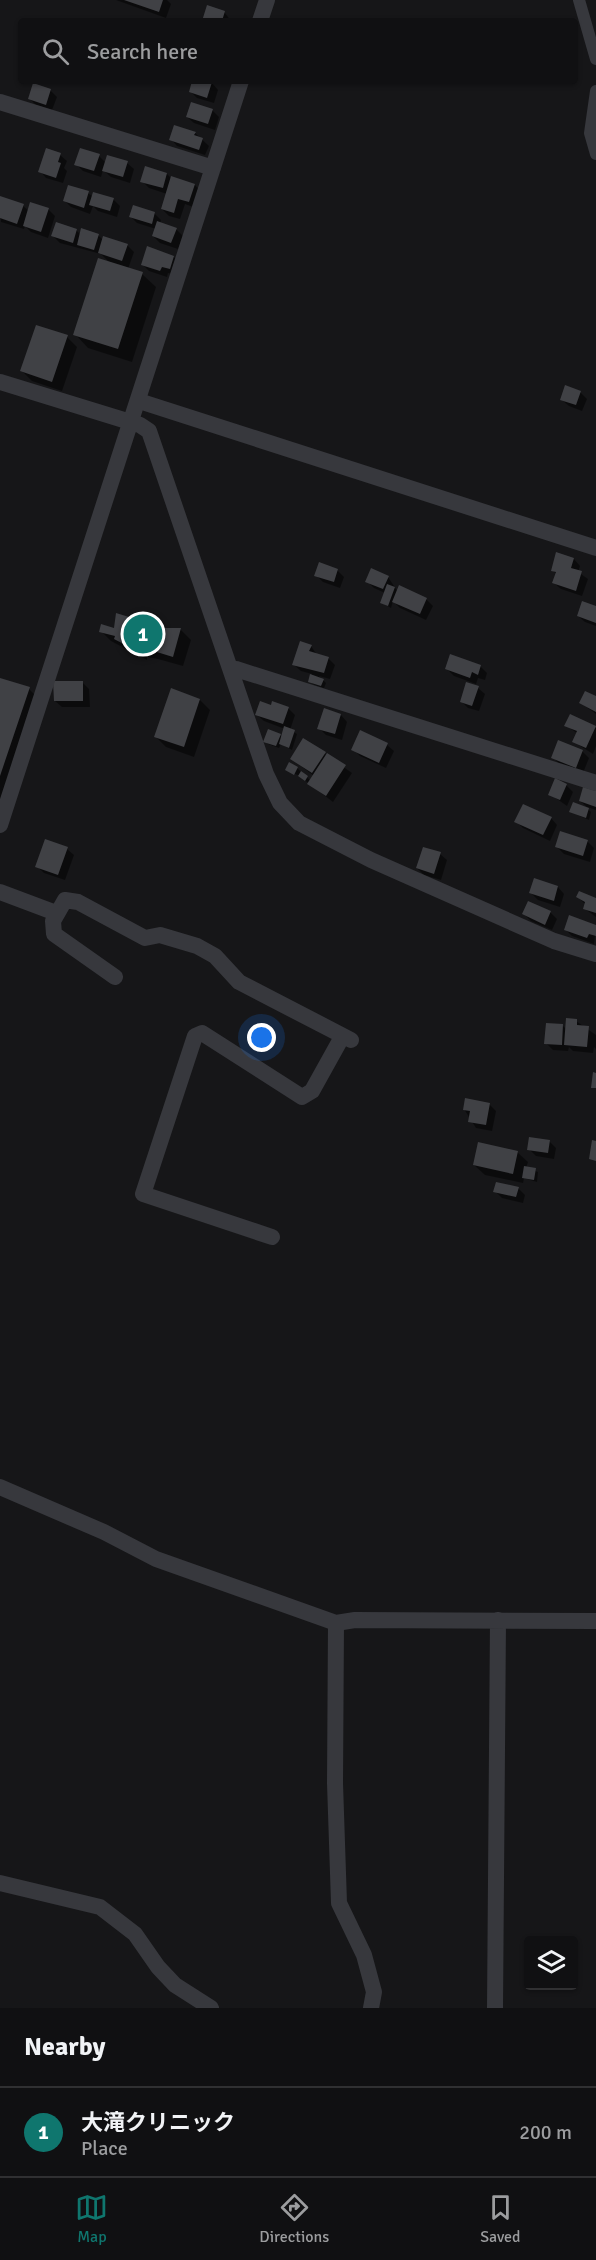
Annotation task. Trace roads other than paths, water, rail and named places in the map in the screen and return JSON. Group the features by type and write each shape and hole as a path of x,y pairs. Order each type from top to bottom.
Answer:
{"street":[{"path":"261,18 267,0"},
{"path":"579,0 596,59"},
{"path":"0,825 120,452 132,424 240,84"},
{"path":"596,91 590,134 596,154"},
{"path":"0,102 213,168"},
{"path":"0,382 144,426 149,431 272,789 280,803 299,823 370,860 554,941 596,954"},
{"path":"139,401 596,548"},
{"path":"232,671 236,669 596,783"},
{"path":"0,892 56,913"},
{"path":"115,977 54,934 52,927 56,913 65,900 72,900 145,938 160,935 197,946 215,956 239,982 347,1039 312,1091 302,1097 202,1033 195,1036 143,1194 272,1237"},
{"path":"0,1487 104,1532 156,1558 336,1623 355,1620 596,1621"},
{"path":"495,2008 498,1620"},
{"path":"336,1623 335,1783 339,1903 364,1955 374,1992 372,2008"},
{"path":"0,1882 100,1907 135,1934 158,1967 175,1985 212,2008"}],"place":[{"name":"大滝クリニック","path":"143,634"}]}
